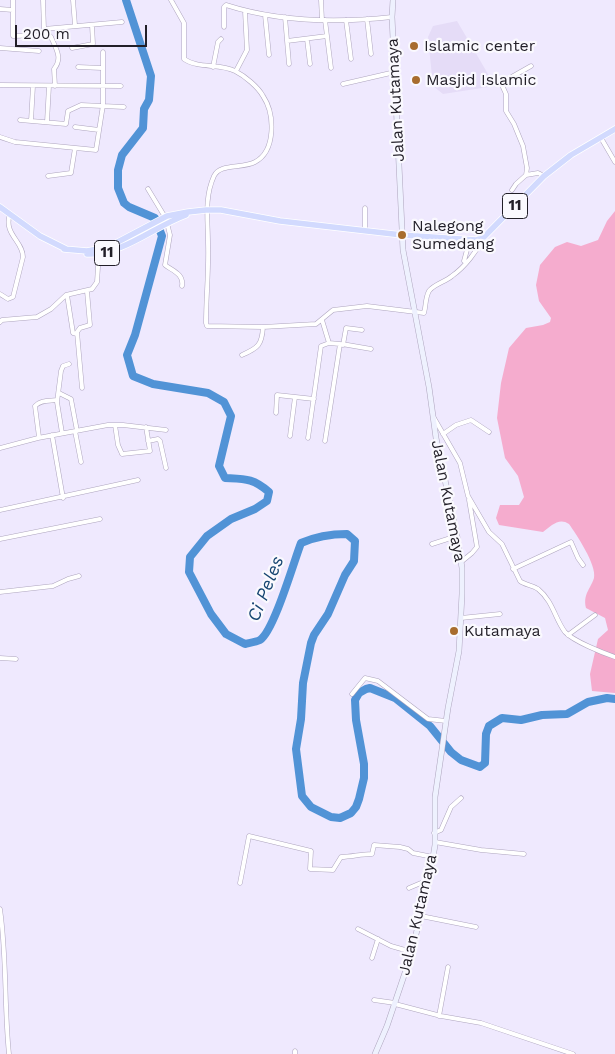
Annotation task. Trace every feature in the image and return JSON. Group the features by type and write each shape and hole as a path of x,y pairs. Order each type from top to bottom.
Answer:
{"highway":[{"name":"11","path":"0,207 40,236 77,253 114,251 165,220 195,211 206,210 221,210 280,221 402,235 476,240 484,237 544,176 571,155 615,129"}],"main road":[{"name":"Jalan Kutamaya","path":"375,1054 395,1004 412,952 433,857 435,797 458,651 461,618 461,562 458,536 436,438 430,387 402,235 392,0"}],"street":[{"path":"13,0 12,32 14,36 49,35"},
{"path":"43,0 44,29 51,37 59,57 58,65 54,69 55,86"},
{"path":"73,0 75,26"},
{"path":"170,0 184,23 184,59 236,71 264,97 269,110 270,138 266,153 257,161 241,167 222,168 216,173 206,210 208,243 206,325 208,327 263,327 316,324 333,310 367,306 424,313 429,291 450,278 479,246 484,237"},
{"path":"322,0 323,20 331,68"},
{"path":"224,27 224,6 226,5 266,15 323,20 367,20 392,17"},
{"path":"0,9 13,10"},
{"path":"236,71 247,50 245,11"},
{"path":"266,15 269,55"},
{"path":"285,17 289,64"},
{"path":"346,20 351,59"},
{"path":"367,20 371,54"},
{"path":"44,29 122,22"},
{"path":"72,48 93,44 92,25"},
{"path":"287,41 327,36"},
{"path":"306,38 310,64"},
{"path":"213,66 218,42 221,39"},
{"path":"0,48 39,51"},
{"path":"0,137 15,142 96,150 103,105 103,52"},
{"path":"526,175 527,168 523,146 514,124 506,111 506,94 502,83 531,66"},
{"path":"78,67 102,68"},
{"path":"343,84 395,72"},
{"path":"0,85 121,86"},
{"path":"31,121 32,86"},
{"path":"47,122 49,86"},
{"path":"20,120 66,124 68,111 81,105 124,106"},
{"path":"75,127 99,130"},
{"path":"601,138 615,162"},
{"path":"48,176 71,173 75,148"},
{"path":"512,190 526,175 538,173 544,176"},
{"path":"148,189 165,220 170,235 165,266 180,274 183,280 182,286"},
{"path":"365,208 365,230"},
{"path":"0,294 8,299 13,297 23,257 23,252 12,234 8,223 10,214"},
{"path":"463,265 468,246 466,240"},
{"path":"0,322 2,320 37,316 52,309 67,295 87,291 95,286 97,282 99,252"},
{"path":"82,388 77,334 78,330 88,326 91,322 87,291"},
{"path":"67,295 72,330 73,333 77,334"},
{"path":"322,320 329,342"},
{"path":"242,355 257,347 262,339 263,327"},
{"path":"325,441 341,344 346,328 362,330"},
{"path":"308,438 321,346 329,342 371,349"},
{"path":"62,434 57,400 60,371 63,366 69,364"},
{"path":"59,393 71,399 81,462"},
{"path":"276,413 277,395 314,399"},
{"path":"290,436 295,397"},
{"path":"39,437 35,406 44,401 57,400"},
{"path":"432,413 462,470 473,522 477,547 461,562"},
{"path":"443,434 456,425 471,420 489,432"},
{"path":"115,425 118,445 122,454 149,452 146,427"},
{"path":"0,448 39,437 115,425 166,430"},
{"path":"52,435 63,498"},
{"path":"148,441 158,439 160,441 166,468"},
{"path":"0,510 63,498 138,480"},
{"path":"466,491 487,529 502,544 520,581 534,586 541,592 553,607 568,635 599,651 615,656"},
{"path":"0,539 100,519"},
{"path":"432,544 458,536"},
{"path":"513,569 571,542 583,565"},
{"path":"0,592 53,586 63,580 79,576"},
{"path":"461,618 500,614"},
{"path":"568,635 595,615"},
{"path":"0,658 16,659"},
{"path":"352,694 365,678 378,681 428,720 446,721"},
{"path":"434,833 442,830 451,807 461,798"},
{"path":"240,883 249,836 311,851 310,869 332,870 341,857 372,854 374,845 400,847 408,849 413,853 433,857"},
{"path":"434,842 481,850 524,854"},
{"path":"409,888 428,880"},
{"path":"0,909 4,937 2,1016 8,1054"},
{"path":"421,916 476,927"},
{"path":"358,929 391,946 412,952"},
{"path":"372,958 378,939"},
{"path":"439,1016 448,967"},
{"path":"374,1000 439,1016 481,1023 573,1054"}],"shaded area":[{"path":"457,21 495,86 443,94 433,86 428,37 433,26"},
{"path":"615,211 615,693 592,691 590,674 598,639 608,630 605,618 586,608 586,596 594,578 594,572 581,542 569,524 562,521 558,522 543,532 499,525 496,518 500,505 519,505 524,497 518,476 505,458 497,418 501,383 509,348 526,328 550,322 551,318 539,301 536,285 540,265 555,247 567,242 581,246 598,240 607,221"}],"waterway":[{"name":"Ci Peles","path":"126,0 151,76 149,100 144,109 143,128 122,155 118,170 118,188 124,203 155,218 162,236 135,335 127,355 133,376 153,384 208,393 224,402 231,416 219,466 225,478 248,480 269,492 267,501 255,509 231,519 207,536 190,557 189,572 211,614 226,634 245,644 260,640 271,624 301,543 318,537 341,534 347,534 355,541 354,561 345,575 328,614 311,643 303,683 301,719 296,749 302,796 311,807 331,817 340,818 351,813 356,807 364,778 364,764 356,720 355,700 359,693 366,689 370,688 395,698 430,726 451,752 461,760 480,767 485,763 486,734 489,726 502,718 521,720 542,715 567,714 588,702 607,698 615,699"}],"place":[{"name":"Islamic center","path":"414,46"},
{"name":"Masjid Islamic","path":"416,80"},
{"name":"Nalegong Sumedang","path":"402,235"},
{"name":"Kutamaya","path":"454,631"}]}
